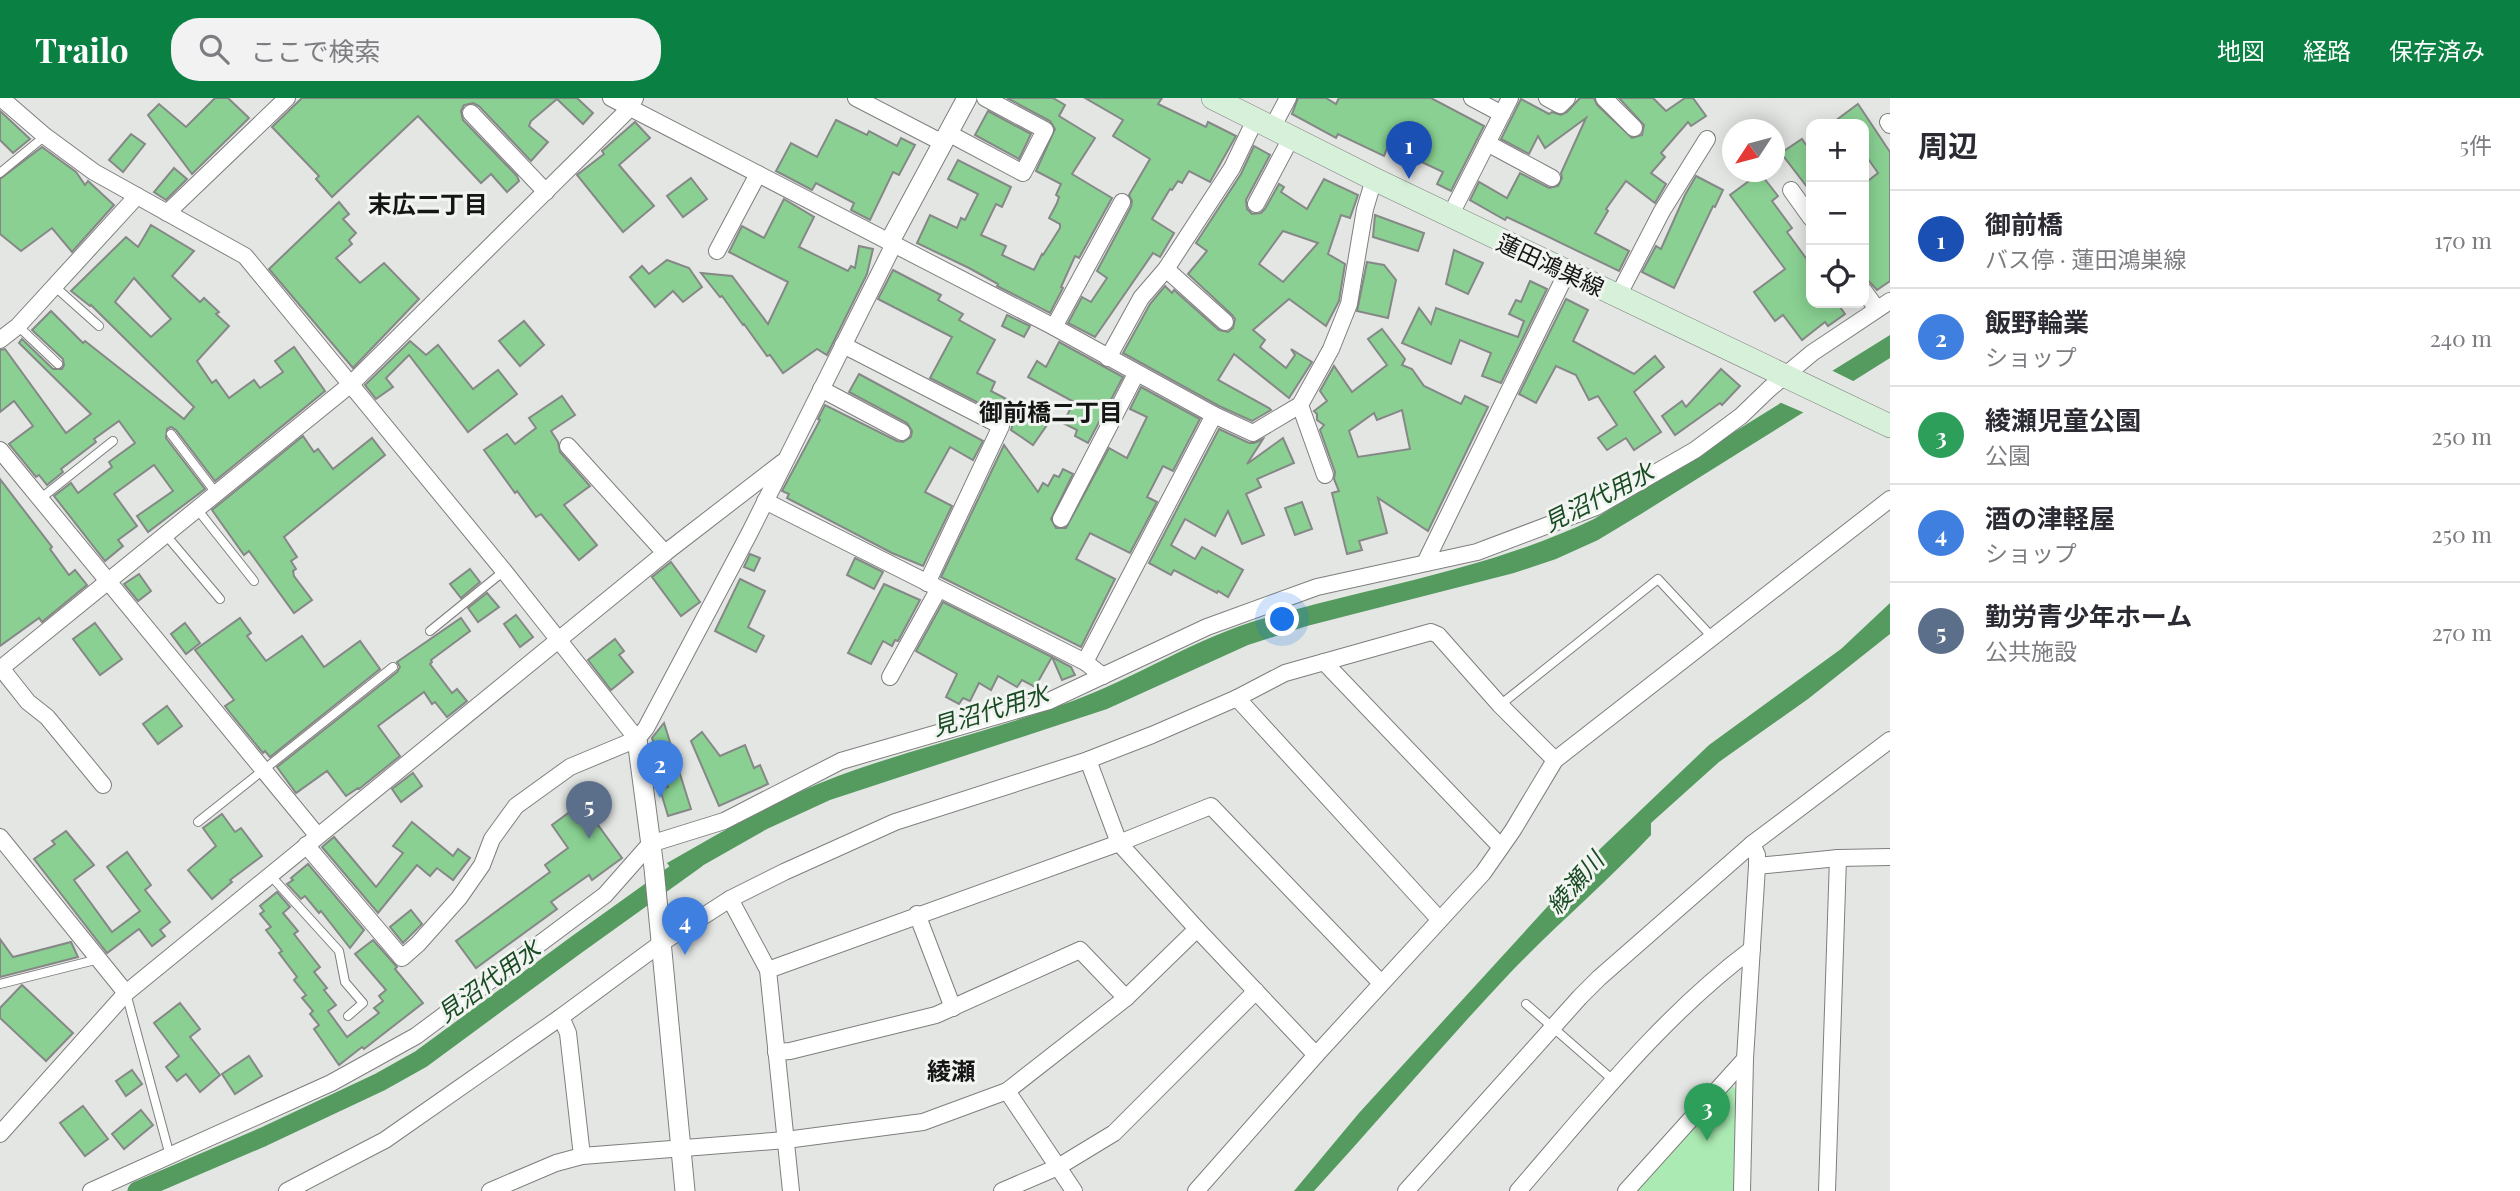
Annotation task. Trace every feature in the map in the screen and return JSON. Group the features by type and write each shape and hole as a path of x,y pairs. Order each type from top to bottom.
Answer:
{"main road":[{"name":"蓮田鴻巣線","path":"1213,98 1450,216 1890,426"}],"street":[{"path":"1,98 45,136 94,172 245,256 638,739 654,868 685,1191"},
{"path":"167,213 287,98"},
{"path":"611,98 632,103 758,174 1054,327 1214,415 1254,433 1300,405 1331,349 1349,304 1365,209 1374,179"},
{"path":"856,98 1023,173 1045,130 985,98"},
{"path":"0,450 263,770 311,840 402,958 459,898 482,865 492,839 516,806 570,767 638,739 646,728 787,459 891,250 890,241 967,98"},
{"path":"1256,204 1273,129 1288,98"},
{"path":"1472,98 1502,114"},
{"path":"1450,216 1510,98"},
{"path":"1547,98 1560,106 1567,98"},
{"path":"1605,98 1634,128"},
{"path":"103,785 47,717 28,702 1,669 351,384 546,192 632,103"},
{"path":"471,113 546,192"},
{"path":"1108,358 1141,298 1166,269 1232,168 1273,129"},
{"path":"1618,296 1662,211 1707,139"},
{"path":"1486,144 1552,178"},
{"path":"717,251 758,174"},
{"path":"1791,190 1806,211"},
{"path":"0,340 18,326 137,196"},
{"path":"1054,327 1122,202"},
{"path":"1166,269 1225,322"},
{"path":"1425,563 1567,272"},
{"path":"91,1191 331,1083 416,1036 605,895 650,844 724,821 841,761 1049,701 1207,627 1317,587 1477,552 1596,507 1695,450 1741,416 1812,354 1884,305 1869,294"},
{"path":"843,345 1001,426 890,677"},
{"path":"1060,519 1136,374"},
{"path":"821,389 902,432"},
{"path":"1300,405 1325,475"},
{"path":"1084,662 1214,415"},
{"path":"568,446 665,553"},
{"path":"0,1134 126,993 665,553 787,459"},
{"path":"1196,1191 1483,873 1555,760 1890,499"},
{"path":"765,501 1084,662 1103,676"},
{"path":"287,1191 385,1140 660,944 730,899 895,822 1088,760 1237,698 1285,673 1431,632 1438,635 1500,705 1555,760"},
{"path":"1324,662 1501,847"},
{"path":"1237,698 1439,919"},
{"path":"1406,1191 1599,978 1752,844 1890,740"},
{"path":"1088,760 1119,843 1316,1055"},
{"path":"768,970 1119,843 1211,806 1381,983"},
{"path":"0,837 126,993"},
{"path":"1742,1191 1745,1059 1757,866 1757,855 1752,844"},
{"path":"1757,866 1890,857"},
{"path":"1827,1191 1838,859"},
{"path":"730,899 768,970 791,1191"},
{"path":"917,914 953,1008"},
{"path":"490,1191 556,1163 582,1156 786,1139 923,1122 1007,1091 1126,998 1197,929"},
{"path":"1518,1191 1613,1080 1712,978 1752,948"},
{"path":"776,1052 790,1051 953,1008 1080,950 1126,998"},
{"path":"1002,1191 1058,1167 1114,1133 1256,991"},
{"path":"561,1017 568,1033 582,1156"},
{"path":"1626,1191 1745,1059"},
{"path":"1007,1091 1074,1191"}],"lane":[{"path":"0,173 45,136"},
{"path":"53,285 99,326"},
{"path":"18,326 58,364"},
{"path":"171,434 216,493"},
{"path":"40,499 113,441"},
{"path":"197,509 254,581"},
{"path":"165,534 220,599"},
{"path":"430,631 504,571"},
{"path":"1500,705 1658,579 1713,638"},
{"path":"198,822 393,667"},
{"path":"270,874 339,951 345,982 363,1003 348,1016"},
{"path":"0,984 99,959"},
{"path":"126,993 170,1156"},
{"path":"1526,1004 1613,1080"}],"shaded area":[{"path":"1728,1082 1737,1090 1734,1191 1633,1191"}],"water":[{"path":"1890,335 1890,358 1598,540 1556,559 1514,573 1307,626 1248,645 1107,709 830,800 767,829 679,879 667,863 751,816 815,785 1070,702 1240,626 1473,564 1555,536 1594,519"},
{"name":"綾瀬川","path":"1890,603 1890,634 1808,699 1719,762 1651,823 1651,835 1510,973 1314,1191 1294,1191 1359,1113 1601,848 1709,745 1841,649"}],"pier":[{"path":"1829,369 1857,383 1807,414 1777,401"}],"building":[{"path":"215,98 228,98 249,118 192,174 148,115 159,104 186,127"},
{"path":"302,98 577,98 593,113 583,124 557,99 531,121 529,126 548,142 531,161 479,106 473,103 464,105 461,111 463,120 517,176 519,181 507,192 491,174 481,183 418,116 332,197 316,179 319,176 272,127"},
{"path":"1007,98 1053,98 1065,105 1059,116 1095,138 1072,174 1112,198 1079,258 1075,256 1050,313 917,243 930,215 957,228 961,218 965,220 978,194 948,179 958,160 1011,187 1002,207 996,204 981,235 1006,246 1002,255 1034,270 1060,228 1060,224 1049,218 1057,203 1059,197 1056,195 1061,184 1036,171 1055,129 1050,121"},
{"path":"1085,98 1162,98 1158,104 1206,127 1208,122 1236,136 1210,182 1189,171 1182,183 1178,181 1172,190 1170,189 1152,219 1174,233 1160,257 1153,253 1095,337 1068,323 1082,297 1091,302 1107,278 1097,271 1131,207 1129,195 1150,159 1113,136 1123,120"},
{"path":"1298,98 1326,98 1336,104 1339,98 1431,98 1484,126 1451,191 1437,184 1443,172 1388,146 1384,156 1338,134 1336,138 1292,114"},
{"path":"1580,98 1594,98 1597,105 1632,138 1642,135 1644,125 1619,98 1653,98 1666,111 1685,98 1693,98 1706,116 1691,126 1688,122 1661,153 1665,157 1651,173 1666,184 1655,203 1626,181 1606,209 1608,211 1595,233 1629,251 1619,271 1507,217 1505,220 1470,200 1479,182 1507,198 1520,173 1549,188 1558,186 1561,173 1586,118 1545,148 1538,136 1529,154 1501,139 1521,99 1549,114 1552,112 1561,115"},
{"path":"1858,104 1868,119 1838,119"},
{"path":"0,111 30,139 13,153 0,140"},
{"path":"988,111 1031,134 1019,159 975,135"},
{"path":"836,120 867,135 869,131 897,146 901,138 915,145 899,175 893,172 870,220 851,210 854,203 816,183 812,190 776,171 791,143 817,157"},
{"path":"1869,120 1890,152 1890,281 1877,290 1869,281 1869,180 1878,173 1869,160"},
{"path":"635,122 650,138 619,165 654,206 623,232 577,175 604,154 602,151"},
{"path":"131,134 145,144 123,172 109,160"},
{"path":"1802,139 1806,145 1806,186 1785,158 1785,150"},
{"path":"1254,146 1270,155 1246,200 1247,209 1252,214 1261,213 1265,209 1279,184 1284,187 1281,192 1307,209 1324,179 1358,195 1350,218 1341,215 1328,254 1345,264 1339,301 1326,326 1289,299 1253,330 1265,340 1260,347 1286,368 1295,355 1291,349 1312,362 1289,398 1234,354 1218,380 1271,410 1252,421 1219,406 1123,353 1150,304 1165,286 1172,293 1174,290 1219,330 1228,332 1233,328 1235,319 1232,315 1188,274 1207,251 1196,243 1241,174","holes":["1283,231 1318,243 1283,282 1259,264"]},
{"path":"42,147 76,172 85,185 88,181 114,205 72,252 52,228 21,251 0,234 0,179"},
{"path":"174,168 187,179 166,200 154,192"},
{"path":"1696,176 1723,190 1674,288 1642,272 1656,246 1661,249"},
{"path":"691,178 707,199 683,217 667,196"},
{"path":"1748,182 1767,182 1778,196 1772,201 1792,228 1787,232 1806,258 1806,308 1841,308 1845,314 1828,326 1825,322 1802,340 1783,315 1775,321 1754,292 1785,269 1730,195"},
{"path":"784,199 814,217 799,247 848,271 851,266 855,268 859,246 873,249 867,274 827,355 817,349 783,373 701,273 732,276 768,324 788,282 729,252 742,226 764,238"},
{"path":"339,202 349,214 343,219 356,233 349,240 352,244 336,258 360,283 384,263 419,299 353,368 269,269"},
{"path":"1375,215 1424,233 1418,251 1373,237"},
{"path":"151,225 194,251 172,276 200,302 204,298 229,326 197,361 212,383 216,380 229,398 254,380 260,388 283,372 275,361 294,347 325,391 215,481 176,430 171,427 167,429 166,438 205,489 148,532 137,516 173,491 154,465 114,494 137,526 118,540 123,546 105,561 54,496 71,483 78,493 112,467 109,462 135,443 119,421 94,439 96,442 61,469 63,472 47,485 39,475 36,477 9,444 33,426 14,401 0,412 0,350 5,349 66,433 91,414 19,343 22,339 53,369 62,369 63,359 32,330 51,311 83,343 85,341 184,419 194,407 91,305 71,291 126,237 138,247","holes":["134,278 171,319 151,337 115,302"]},
{"path":"1454,250 1483,263 1468,294 1446,284"},
{"path":"667,260 689,268 702,287 683,302 673,291 655,307 630,277 642,266 649,274"},
{"path":"1367,262 1384,265 1396,280 1388,318 1357,311"},
{"path":"893,270 941,295 938,300 963,314 959,320 995,340 977,373 995,382 991,391 1031,412 1030,414 1047,425 1033,445 1011,430 1013,423 1006,417 930,378 952,337 878,299"},
{"path":"1530,281 1547,289 1501,383 1482,376 1491,353 1460,340 1451,364 1402,343 1419,308 1431,324 1436,308 1518,337 1524,321 1509,314 1516,300 1521,302"},
{"path":"1566,299 1588,310 1573,341 1634,374 1655,356 1664,367 1634,392 1661,432 1634,450 1626,438 1607,450 1598,438 1617,425 1598,396 1589,400 1576,375 1556,366 1536,403 1519,394"},
{"path":"1007,315 1030,326 1024,337 1002,326"},
{"path":"524,321 544,345 520,366 499,341"},
{"path":"1382,329 1405,359 1402,365 1412,369 1424,386 1461,404 1465,396 1488,407 1428,531 1378,498 1387,533 1359,541 1362,550 1347,554 1332,493 1339,491 1334,479 1335,472 1320,430 1324,425 1317,420 1314,411 1327,401 1320,391 1334,366 1352,392 1387,365 1368,339","holes":["1402,410 1410,449 1358,457 1349,431 1374,413 1377,420"]},
{"path":"410,341 426,355 438,345 473,389 498,370 517,394 468,432 409,355 386,378 393,387 376,399 365,385"},
{"path":"1059,342 1123,377 1088,443 1075,436 1077,430 1063,423 1074,402 1028,377 1037,361 1046,367"},
{"path":"1721,369 1740,386 1722,405 1720,403 1675,435 1662,416 1682,401 1686,407"},
{"path":"859,374 983,441 973,460 950,447 925,492 952,506 923,566 892,553 787,498 789,494 782,491 820,420 818,419 825,405 897,441 903,442 911,437 912,431 907,423 849,392"},
{"path":"1141,387 1200,419 1173,471 1163,466 1147,497 1157,502 1130,553 1090,533 1076,559 1115,579 1081,647 941,577 1004,445 1038,492 1043,483 1048,486 1054,475 1059,477 1063,469 1073,474 1051,519 1056,528 1066,528 1109,448 1127,458 1147,417 1130,409"},
{"path":"562,396 575,415 551,431 558,442 560,452 590,486 564,505 597,545 579,560 541,514 536,517 517,491 515,493 484,450 507,434 515,444 536,428 529,418"},
{"path":"1219,429 1249,443 1263,439 1247,464 1283,438 1294,463 1257,479 1261,487 1246,494 1264,535 1242,544 1228,511 1215,536 1185,519 1171,545 1195,559 1202,547 1243,570 1228,597 1174,570 1171,575 1149,563"},
{"path":"303,436 314,452 318,449 333,469 372,438 385,455 284,537 297,557 291,561 296,569 293,571 294,576 312,600 294,613 249,551 244,555 212,510"},
{"path":"0,479 52,547 50,549 69,575 75,570 87,585 42,622 39,618 0,646"},
{"path":"1302,502 1312,529 1295,535 1285,508"},
{"path":"750,554 760,558 754,571 744,567"},
{"path":"855,558 883,572 874,589 847,575"},
{"path":"671,562 700,602 681,616 652,577"},
{"path":"470,569 480,582 461,598 450,584"},
{"path":"139,574 151,591 138,601 124,584"},
{"path":"740,579 765,591 748,627 764,636 756,652 715,631"},
{"path":"884,584 920,600 898,641 895,640 892,646 883,641 871,664 848,653"},
{"path":"487,593 499,607 478,622 468,608"},
{"path":"943,602 1052,657 1035,687 1022,680 1017,687 998,676 991,690 979,683 970,701 963,698 959,704 946,697 957,674 916,651"},
{"path":"516,615 533,637 520,647 504,624"},
{"path":"240,618 251,633 247,636 266,661 302,636 324,667 360,641 380,669 270,757 265,751 263,753 225,706 234,700 195,650"},
{"path":"461,618 470,631 431,660 430,664 452,693 457,689 467,701 447,717 435,702 432,704 424,692 378,726 400,756 359,789 346,796 327,771 296,793 277,767 397,672 400,667 397,662"},
{"path":"95,623 122,659 100,675 73,639"},
{"path":"185,623 200,643 186,654 171,634"},
{"path":"615,639 624,651 619,655 633,672 611,690 588,660"},
{"path":"1052,657 1071,667 1075,675 1062,680"},
{"path":"167,706 182,726 158,744 143,724"},
{"path":"664,723 691,809 668,816 660,789 668,787 652,738"},
{"path":"702,732 720,756 745,745 754,768 760,765 768,784 719,806 691,741"},
{"path":"413,773 422,786 401,802 392,789"},
{"path":"582,803 622,858 592,880 589,875 551,902 557,909 476,968 456,941 550,872 545,865 568,848 552,825"},
{"path":"222,814 235,832 241,828 262,856 230,880 232,882 212,899 188,870 216,846 203,828"},
{"path":"412,822 453,856 458,849 470,858 453,880 437,868 430,876 417,865 378,913 322,847 334,837 376,887 403,853 393,846"},
{"path":"66,831 94,865 74,880 112,932 140,911 107,867 127,852 151,885 145,890 170,922 160,930 165,936 152,946 139,929 107,953 34,859 55,844 52,841"},
{"path":"308,864 364,930 350,948 321,911 319,913 305,896 301,899 287,884"},
{"path":"277,892 290,907 283,913 298,931 294,934 320,967 314,972 336,1005 328,1011 347,1037 379,1013 374,1008 383,1001 379,996 386,990 355,954 373,940 423,1003 339,1065 314,1029 319,1025 310,1014 313,1011 302,998 306,995 294,980 297,977 279,953 282,951 266,930 271,927 260,914 264,911 260,906"},
{"path":"411,910 422,924 403,943 390,927"},
{"path":"0,939 13,957 71,942 78,957 0,977"},
{"path":"22,985 73,1033 46,1061 0,1018 0,1008"},
{"path":"180,1003 200,1029 190,1037 220,1075 200,1092 186,1074 177,1081 166,1067 179,1056 154,1023"},
{"path":"249,1056 262,1076 235,1094 222,1074"},
{"path":"132,1070 142,1084 126,1096 116,1081"},
{"path":"83,1106 108,1139 85,1156 60,1123"},
{"path":"141,1110 153,1125 124,1149 112,1134"}],"waterway":[{"name":"見沼代用水","path":"137,1191 263,1137 380,1082 421,1059 696,859"}],"place":[{"name":"御前橋","path":"1409,179"},
{"name":"飯野輪業","path":"660,798"},
{"name":"勤労青少年ホーム","path":"589,839"},
{"name":"酒の津軽屋","path":"685,955"},
{"name":"綾瀬児童公園","path":"1707,1141"}],"district":[{"name":"末広二丁目","path":"428,203"},
{"name":"御前橋二丁目","path":"1051,411"},
{"name":"綾瀬","path":"951,1070"}]}
